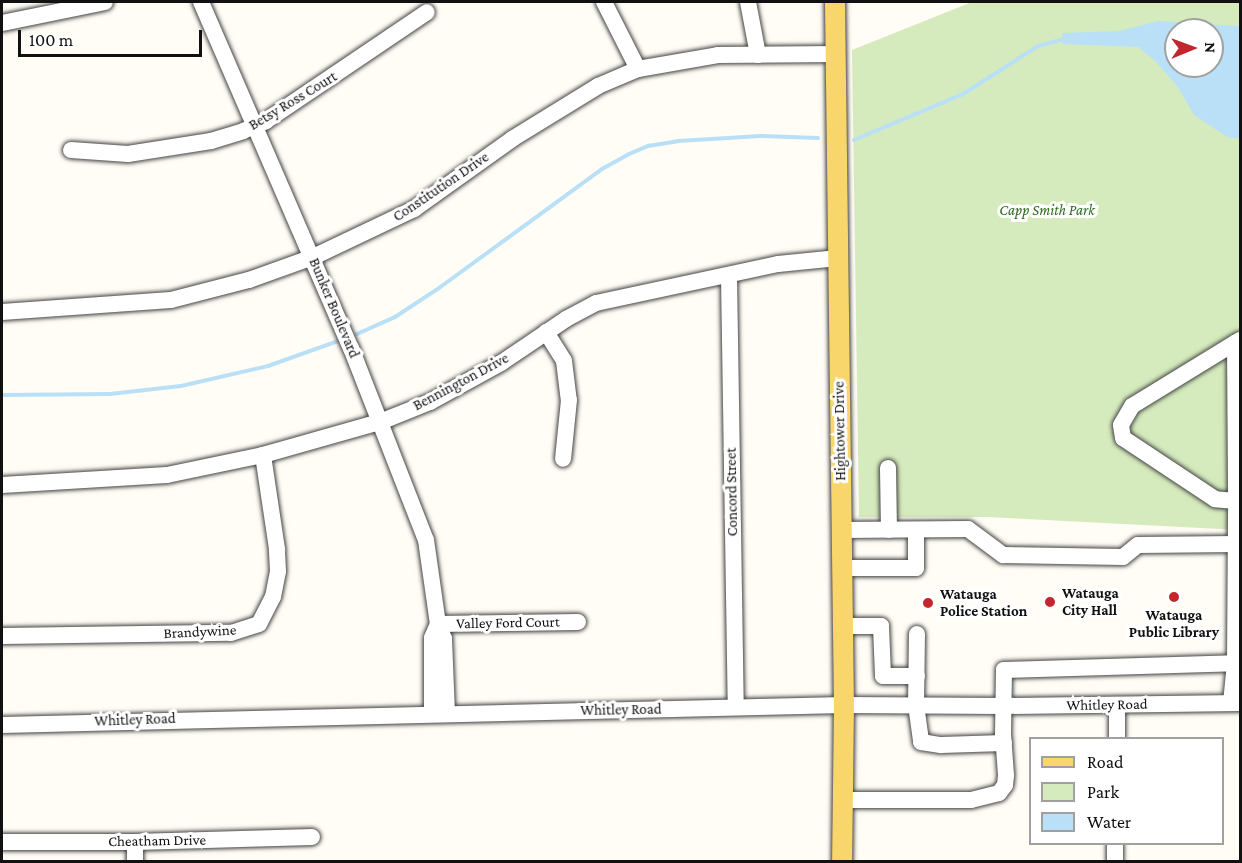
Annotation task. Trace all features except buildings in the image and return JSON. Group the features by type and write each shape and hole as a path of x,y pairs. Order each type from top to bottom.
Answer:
{"main road":[{"name":"Hightower Drive","path":"835,2 844,705 842,861"}],"street":[{"path":"2,22 105,2"},
{"name":"Bunker Boulevard","path":"201,2 313,257 426,540 438,624 444,639 440,714"},
{"path":"604,2 638,69"},
{"path":"748,2 758,55"},
{"name":"Betsy Ross Court","path":"71,150 128,154 174,148 211,141 255,125 359,60 427,12"},
{"name":"Constitution Drive","path":"2,312 171,300 249,280 313,257 414,209 512,139 598,86 638,69 693,58 836,54"},
{"name":"Bennington Drive","path":"2,485 167,475 263,455 380,422 430,402 501,363 546,332 596,303 778,264 838,258"},
{"name":"Concord Street","path":"729,276 736,707"},
{"path":"546,332 564,361 569,400 563,459"},
{"path":"1236,501 1215,499 1206,494 1123,438 1121,425 1132,406 1238,341"},
{"path":"1236,703 1238,341"},
{"name":"Brandywine","path":"2,636 231,633 259,624 273,597 278,571 277,549 263,455"},
{"path":"888,468 889,530"},
{"path":"842,530 968,529 1003,555 1123,557 1138,545 1238,535"},
{"path":"842,568 916,568 916,530"},
{"name":"Valley Ford Court","path":"438,624 578,622"},
{"path":"843,626 881,626 883,676 917,676"},
{"path":"917,634 916,705 919,736 924,744 1004,742"},
{"path":"843,800 971,800 999,794 1005,785 1006,762 1004,670 1235,663"},
{"name":"Whitley Road","path":"2,725 844,705 1003,706 1236,703"},
{"path":"1117,705 1117,737"},
{"name":"Cheatham Drive","path":"2,842 135,842 312,837"},
{"path":"135,842 135,861"},
{"path":"1115,845 1115,861"}],"green space":[{"name":"Capp Smith Park","path":"972,2 1240,2 1240,530 987,517 859,517 852,50"}],"water":[{"path":"1164,21 1164,71 1138,47 1062,44 1062,33 1119,31"},
{"path":"1224,25 1240,26 1240,139 1227,137 1194,115 1170,78 1224,78"}],"waterway":[{"path":"854,140 963,94 1038,46 1065,39"},
{"path":"357,334 395,317 439,288 602,169 629,154 648,146 678,141 761,136 818,138"},
{"path":"2,395 110,394 181,386 268,366 341,340"}],"place":[{"name":"Watauga Public Library","path":"1174,597"},
{"name":"Watauga City Hall","path":"1050,602"},
{"name":"Watauga Police Station","path":"928,603"}]}
